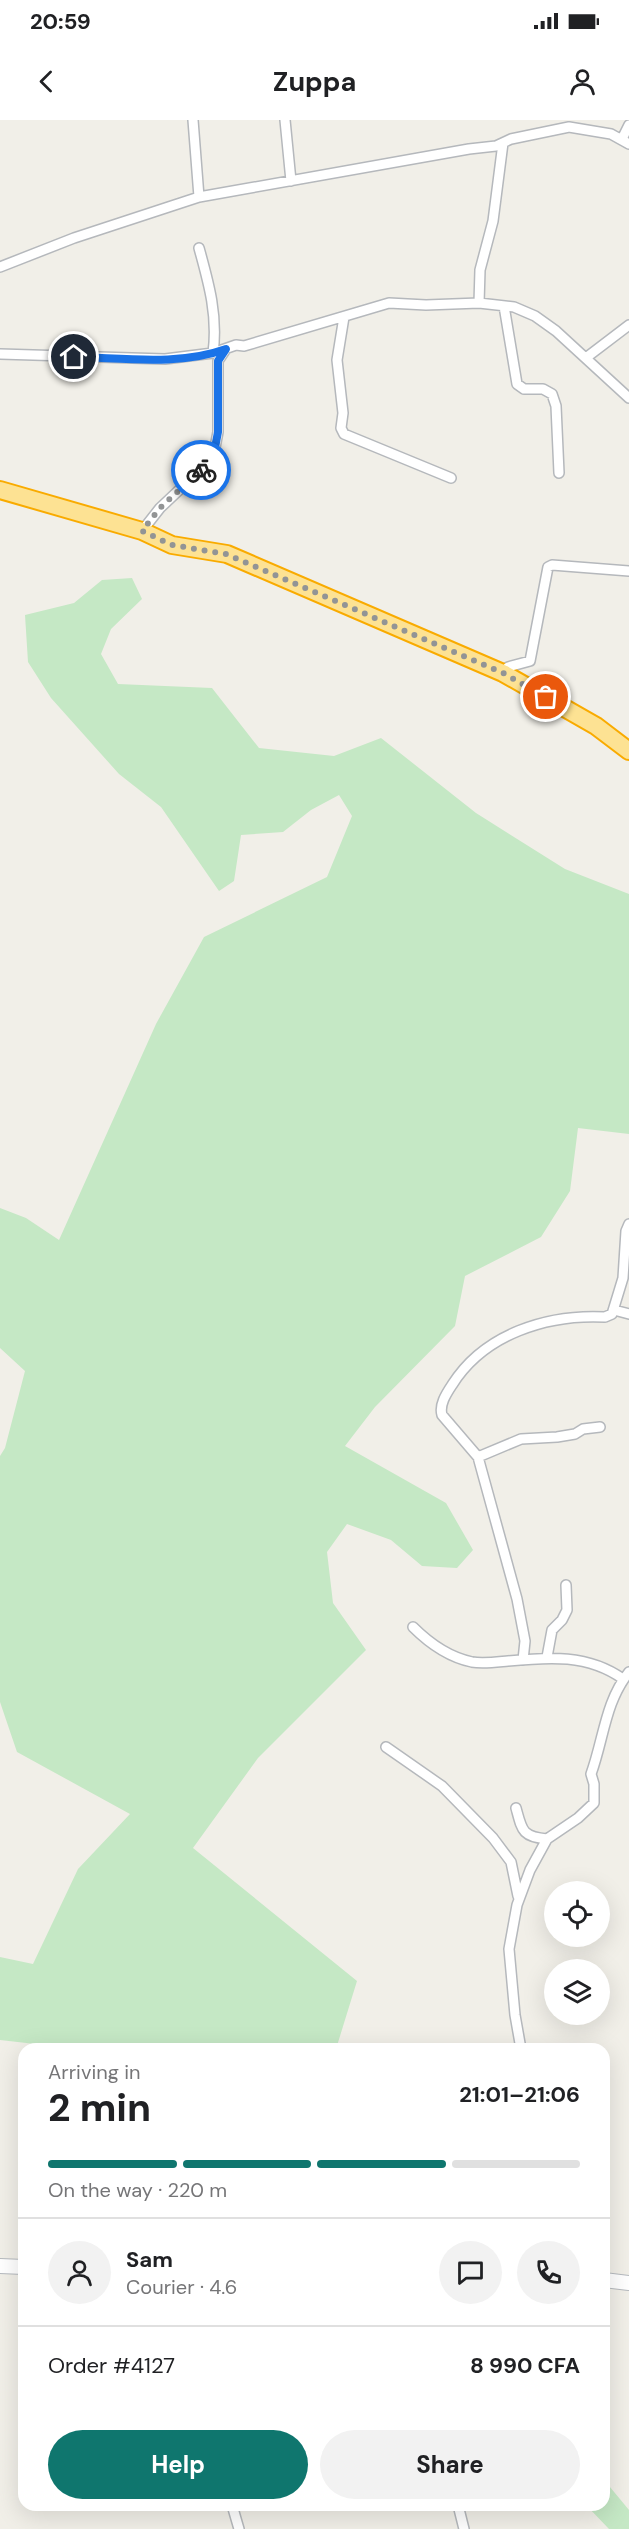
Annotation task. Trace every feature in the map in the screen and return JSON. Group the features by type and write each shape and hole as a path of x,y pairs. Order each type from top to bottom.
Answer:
{"highway":[{"path":"0,490 142,531 172,545 226,554 503,673 596,726 629,751"}],"street":[{"path":"193,120 199,197"},
{"path":"285,120 291,181"},
{"path":"0,267 74,238 199,197 503,143 511,139 576,124 625,141 629,125"},
{"path":"479,303 480,270 494,221 503,143"},
{"path":"199,248 213,300 216,330 213,353"},
{"path":"0,354 165,359 213,353 389,303 426,305 479,303 514,307 535,316 587,357 629,398"},
{"path":"504,306 517,384 524,389 543,389 552,394 556,406 559,473"},
{"path":"344,317 337,360 343,413 341,428 344,434 451,478"},
{"path":"587,357 629,325"},
{"path":"142,531 160,508 213,458 218,432 218,361 226,349"},
{"path":"503,673 508,667 530,661 548,567 552,565 629,571"},
{"path":"523,1659 525,1641 519,1608 478,1457 440,1411 447,1393 461,1370 482,1351 507,1336 557,1318 605,1317 612,1314 623,1278 626,1231 629,1224"},
{"path":"614,1310 629,1314"},
{"path":"478,1457 521,1439 557,1437 575,1434 583,1429 600,1427"},
{"path":"547,1657 552,1630 562,1620 567,1610 566,1585"},
{"path":"413,1628 427,1641 448,1654 473,1662 547,1657 573,1659 602,1666 624,1678 629,1688"},
{"path":"520,2043 514,2015 509,1949 518,1902 530,1870 547,1839 578,1818 594,1803 594,1784 591,1774 606,1713 624,1678"},
{"path":"386,1747 442,1786 493,1838 511,1862 518,1887 518,1902"},
{"path":"516,1808 522,1829 528,1836 547,1839"},
{"path":"0,2266 18,2267"},
{"path":"610,2281 629,2283"},
{"path":"234,2511 239,2529"},
{"path":"460,2511 464,2529"}],"green space":[{"path":"132,578 142,599 111,629 101,654 118,684 212,688 259,748 334,756 381,738 476,813 565,869 629,894 629,1134 578,1128 570,1191 541,1237 465,1276 455,1326 375,1407 345,1446 446,1503 473,1550 457,1568 422,1566 391,1540 347,1524 327,1552 333,1603 366,1650 258,1758 193,1848 357,1981 338,2043 26,2043 0,2040 0,1957 33,1964 78,1869 130,1814 17,1752 0,1702 0,1456 5,1448 25,1371 0,1348 0,1208 26,1218 59,1240 156,1024 204,937 327,877 352,816 339,795 311,810 283,832 241,835 234,881 219,891 161,807 119,774 51,698 28,662 25,615 74,603 102,580"},
{"path":"610,2487 629,2510 629,2529 609,2529 592,2511 610,2511"}],"way so far":[{"path":"201,470 160,508 142,531 172,545 226,554 503,673 546,697"}],"route":[{"path":"74,357 165,359 213,353 226,349 218,361 218,432 213,458 201,470"}]}
